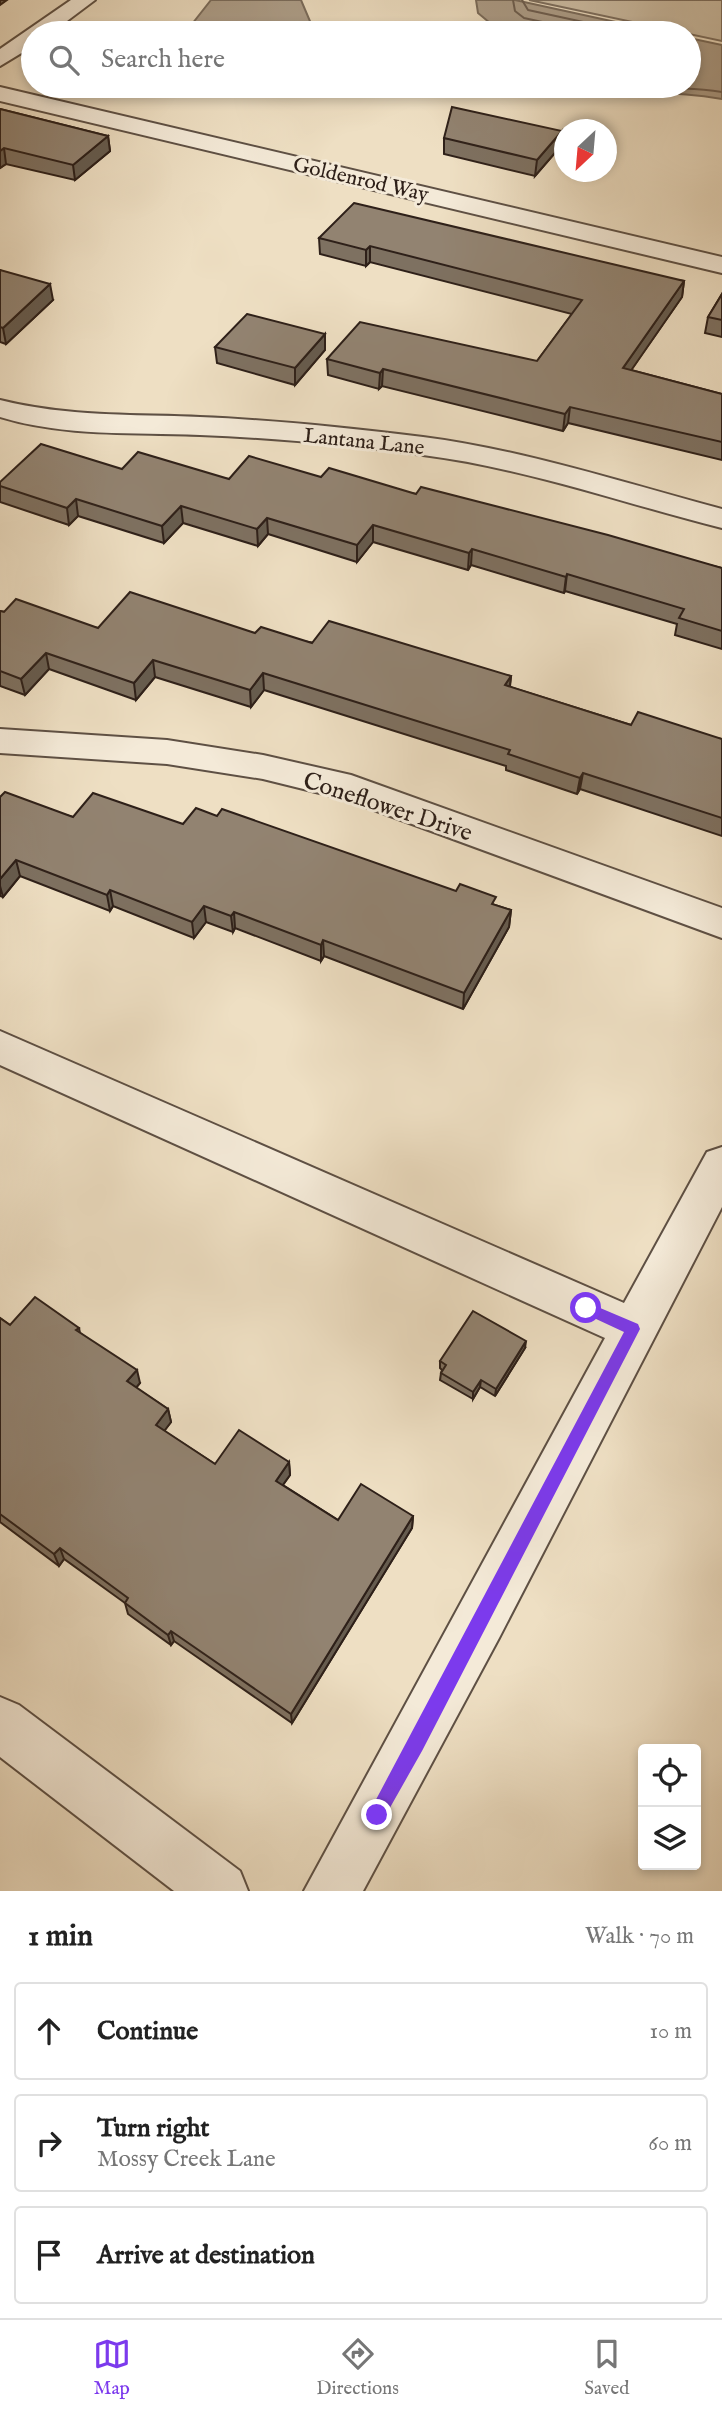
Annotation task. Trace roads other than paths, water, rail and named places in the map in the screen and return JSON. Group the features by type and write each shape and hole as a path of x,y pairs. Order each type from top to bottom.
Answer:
{"street":[{"path":"55,21 85,0"},
{"path":"0,59 21,45"},
{"name":"Goldenrod Way","path":"0,94 722,265"},
{"name":"Lantana Lane","path":"11,420 202,426 424,446 531,467 722,519"},
{"name":"Coneflower Drive","path":"0,741 167,752 263,767 351,788 722,923"},
{"path":"0,1047 633,1329"},
{"path":"332,1891 404,1769 633,1329 722,1165"},
{"path":"0,1724 220,1891"}],"water":[{"path":"211,0 301,0 310,21 194,21"},
{"path":"476,0 515,0 611,21 488,21 478,13"},
{"path":"701,41 722,45 722,99 701,96"}]}
